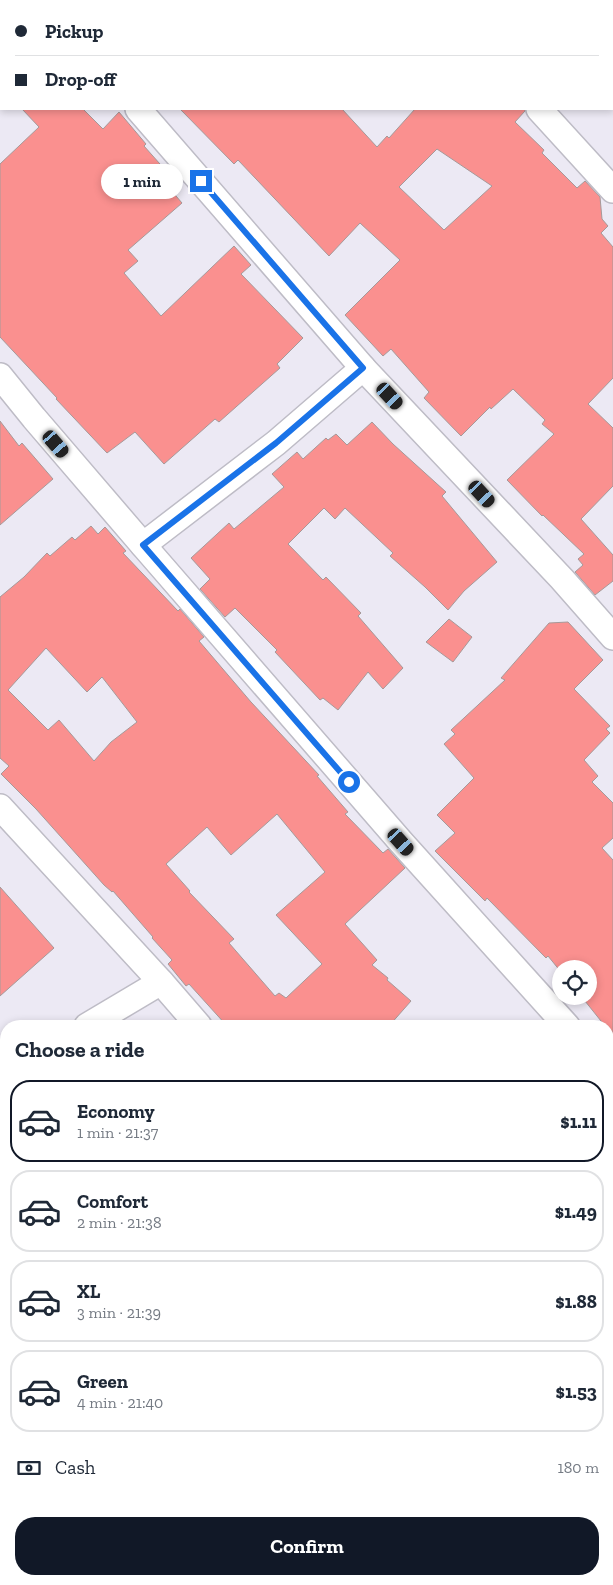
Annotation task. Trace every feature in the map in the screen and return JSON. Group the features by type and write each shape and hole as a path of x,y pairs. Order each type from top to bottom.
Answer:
{"street":[{"path":"139,110 363,368 562,578 613,636"},
{"path":"539,110 613,190"},
{"path":"143,545 276,443 363,368"},
{"path":"0,376 143,545 401,842 562,1020"},
{"path":"0,807 194,1020"},
{"path":"97,1020 161,982"}],"building":[{"path":"23,110 84,110 103,129 119,112 160,164 153,169 182,203 128,250 138,261 124,273 161,316 234,246 251,265 241,274 303,338 277,364 280,368 219,422 215,419 164,464 135,432 107,453 0,337 0,164 39,127"},
{"path":"181,110 343,110 377,147 387,136 389,138 414,110 525,110 515,122 544,150 542,153 577,188 585,181 600,197 602,219 608,226 601,233 613,247 613,378 588,404 613,428 613,486 581,519 613,555 613,581 595,595 575,572 583,565 578,559 584,554 542,516 507,480 554,434 542,424 545,420 513,389 491,409 490,407 461,436 424,398 429,392 391,349 383,356 345,315 400,260 360,223 329,256 238,160 234,164","holes":["437,149 492,186 444,230 399,187"]},
{"path":"0,421 19,446 22,443 53,479 0,525"},
{"path":"372,422 393,444 446,492 442,496 497,562 464,591 448,610 390,556 393,553 345,508 335,519 324,508 288,544 323,580 326,577 361,613 358,616 403,668 383,689 368,672 338,710 323,698 320,700 275,652 277,650 235,608 225,617 200,589 210,579 191,558 229,523 234,529 284,487 272,474 297,452 303,459 326,438 328,440 336,434 347,445"},
{"path":"91,526 98,534 105,527 126,551 123,553 178,611 180,609 204,637 199,641 251,702 319,775 317,776 348,812 345,814 383,853 388,849 405,868 345,924 377,960 372,965 411,1001 394,1020 222,1020 189,984 186,986 168,964 172,960 113,891 104,885 36,809 1,774 9,766 0,758 0,597 24,577 47,553 50,556 72,537 75,540","holes":["46,648 87,692 102,677 137,722 111,742 94,761 59,720 48,730 8,690","277,814 325,872 276,915 322,964 286,998 279,993 275,996 229,943 234,939 189,892 166,864 207,827 231,855"]},
{"path":"449,619 472,637 453,662 426,642"},
{"path":"568,622 603,660 574,689 610,726 606,729 610,733 584,760 598,776 592,782 613,803 613,838 602,848 613,860 613,1020 600,1020 588,1005 597,1005 597,960 552,961 548,956 546,958 487,898 485,901 435,851 455,833 437,815 474,778 444,744 455,734 451,730 505,680 501,678 549,623"},
{"path":"0,887 54,948 0,996"}],"route":[{"path":"201,181 363,368 276,443 143,545 349,782"}]}
